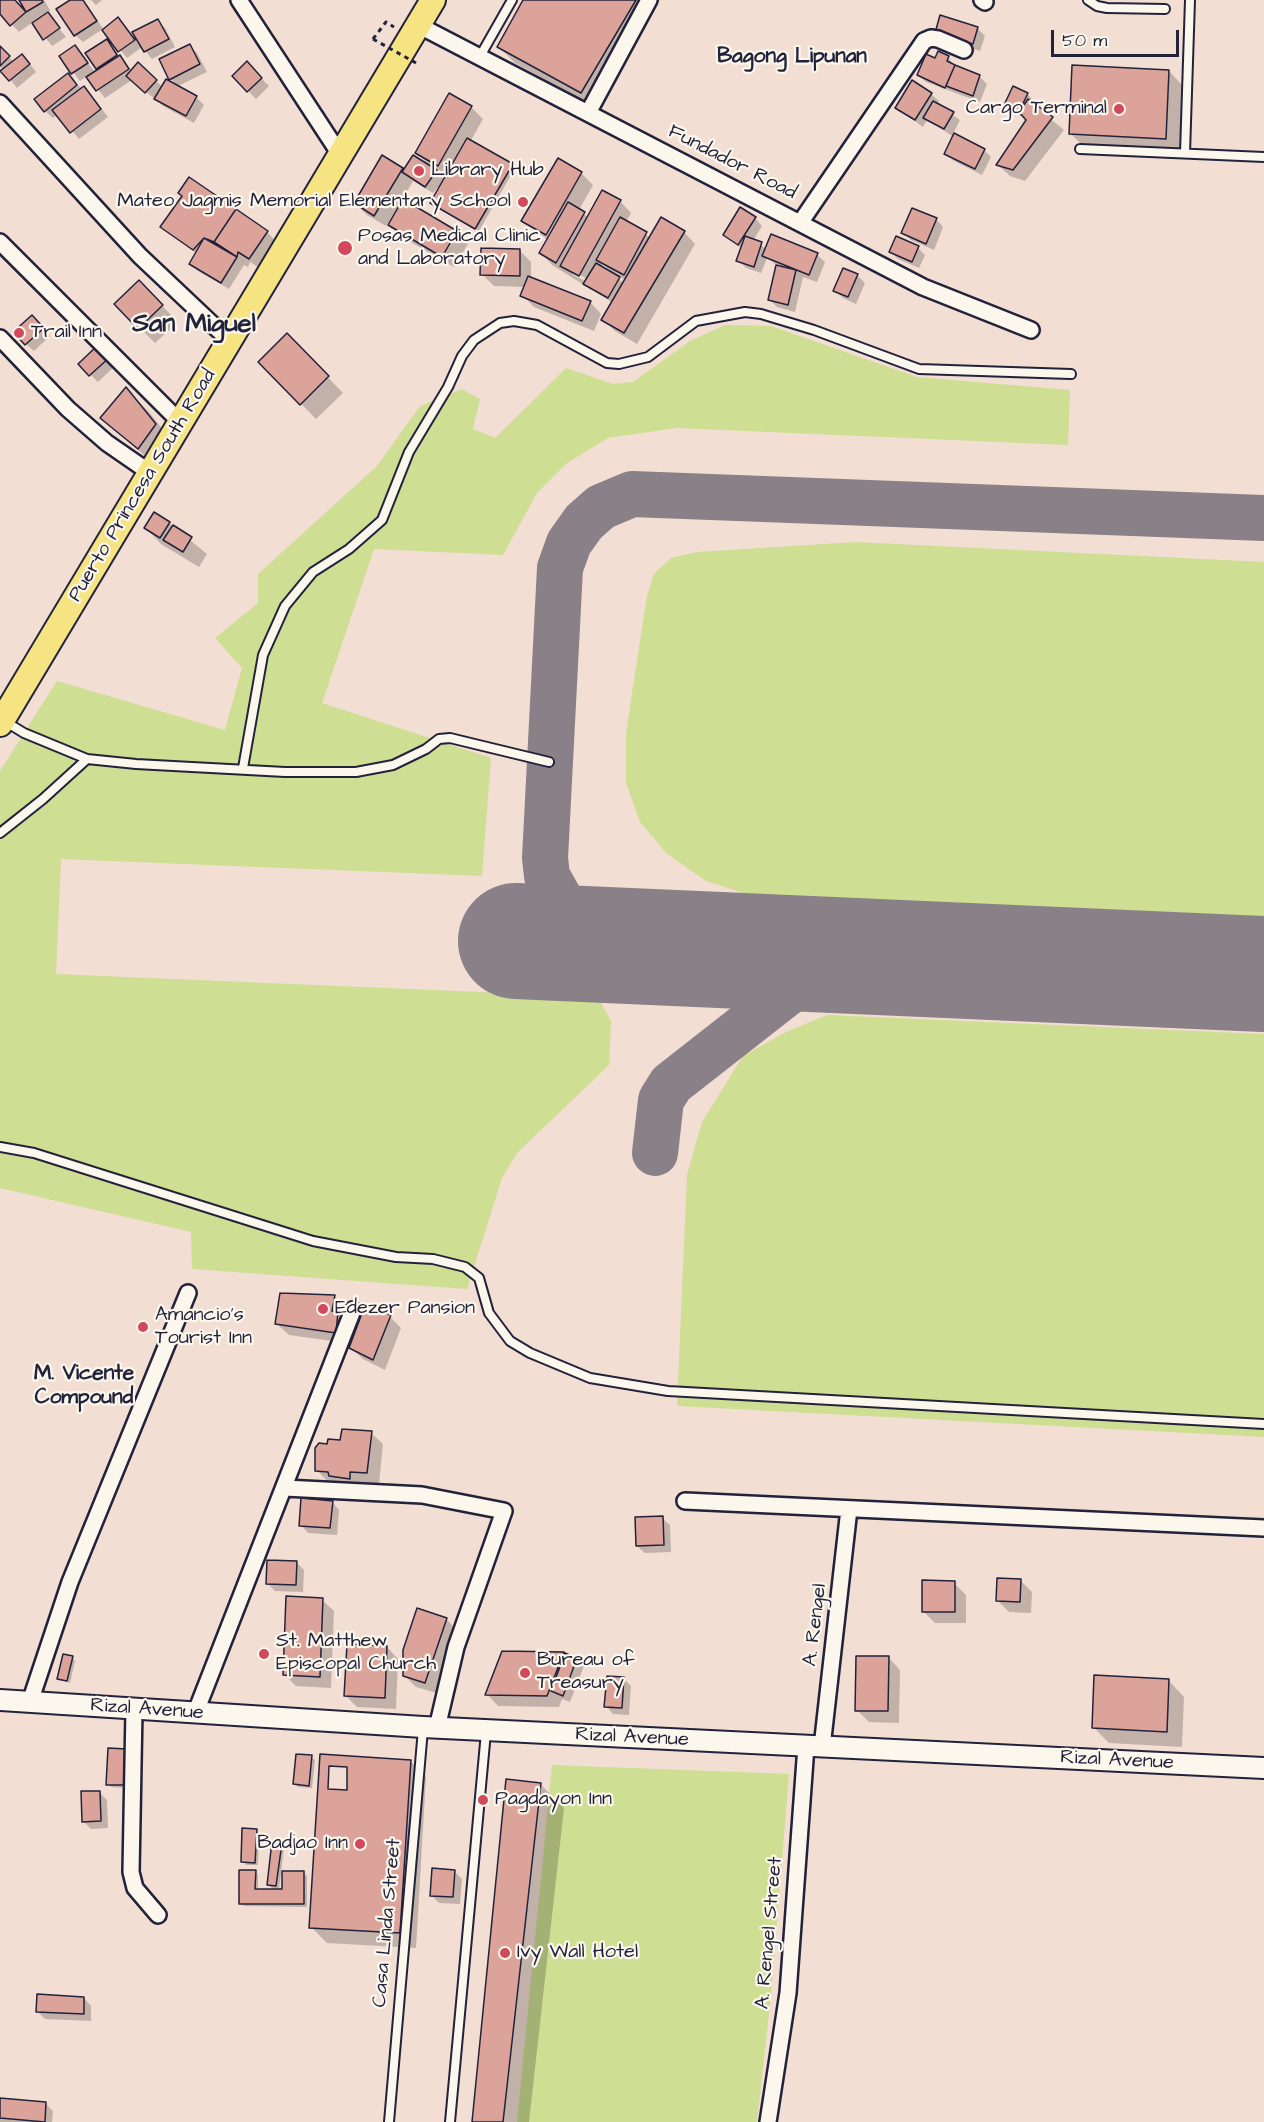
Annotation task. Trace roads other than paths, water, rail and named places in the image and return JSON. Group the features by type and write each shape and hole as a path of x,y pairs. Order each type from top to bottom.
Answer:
{"main road":[{"name":"Puerto Princesa South Road","path":"1,722 433,0"}],"street":[{"path":"239,0 341,156"},
{"path":"588,113 648,0"},
{"name":"Fundador Road","path":"418,25 923,287 1030,330"},
{"path":"801,223 924,41 931,38 938,39 964,50"},
{"path":"0,103 140,256 230,341"},
{"path":"0,242 180,422"},
{"path":"0,338 68,409 107,443 149,472"},
{"path":"30,1702 70,1582 188,1293"},
{"path":"195,1714 353,1310"},
{"path":"285,1488 422,1495 504,1511 430,1728"},
{"path":"685,1501 1264,1528"},
{"name":"A. Rengel","path":"814,1747 849,1509"},
{"name":"Rizal Avenue","path":"0,1700 430,1728 1264,1768"},
{"path":"134,1710 130,1872 135,1888 158,1915"},
{"name":"A. Rengel Street","path":"768,2122 788,1993 814,1747"}],"lane":[{"path":"480,58 512,0"},
{"path":"1088,0 1097,6 1107,8 1165,9"},
{"path":"1185,153 1190,0"},
{"path":"1080,149 1264,157"},
{"path":"243,768 263,655 285,606 313,572 349,549 382,520 409,452 448,387 462,356 474,340 500,323 514,321 537,325 607,363 619,364 648,357 696,321 745,312 761,314 814,330 919,369 1071,374"},
{"path":"1,722 87,759 136,764 332,773 376,770 411,757 439,739 450,738 549,762"},
{"path":"0,833 43,799 87,759"},
{"path":"0,1147 34,1153 313,1241 396,1257 433,1259 465,1267 479,1278 489,1313 510,1341 530,1353 590,1378 668,1391 1264,1424"},
{"name":"Casa Linda Street","path":"389,2122 430,1728"},
{"path":"450,2122 486,1730"}],"place":[{"name":"Cargo Terminal","path":"1119,109"},
{"name":"Library Hub","path":"419,171"},
{"name":"Mateo Jagmis Memorial Elementary School","path":"523,202"},
{"name":"Posas Medical Clinic and Laboratory","path":"345,248"},
{"name":"Trail Inn","path":"19,333"},
{"name":"Edezer Pansion","path":"323,1309"},
{"name":"Amancio's Tourist Inn","path":"143,1327"},
{"name":"St. Matthew Episcopal Church","path":"264,1654"},
{"name":"Bureau of Treasury","path":"525,1673"},
{"name":"Pagdayon Inn","path":"483,1800"},
{"name":"Badjao Inn","path":"360,1844"},
{"name":"Ivy Wall Hotel","path":"505,1953"}],"district":[{"name":"Bagong Lipunan","path":"792,58"},
{"name":"San Miguel","path":"194,326"},
{"name":"M. Vicente Compound","path":"84,1387"}]}
